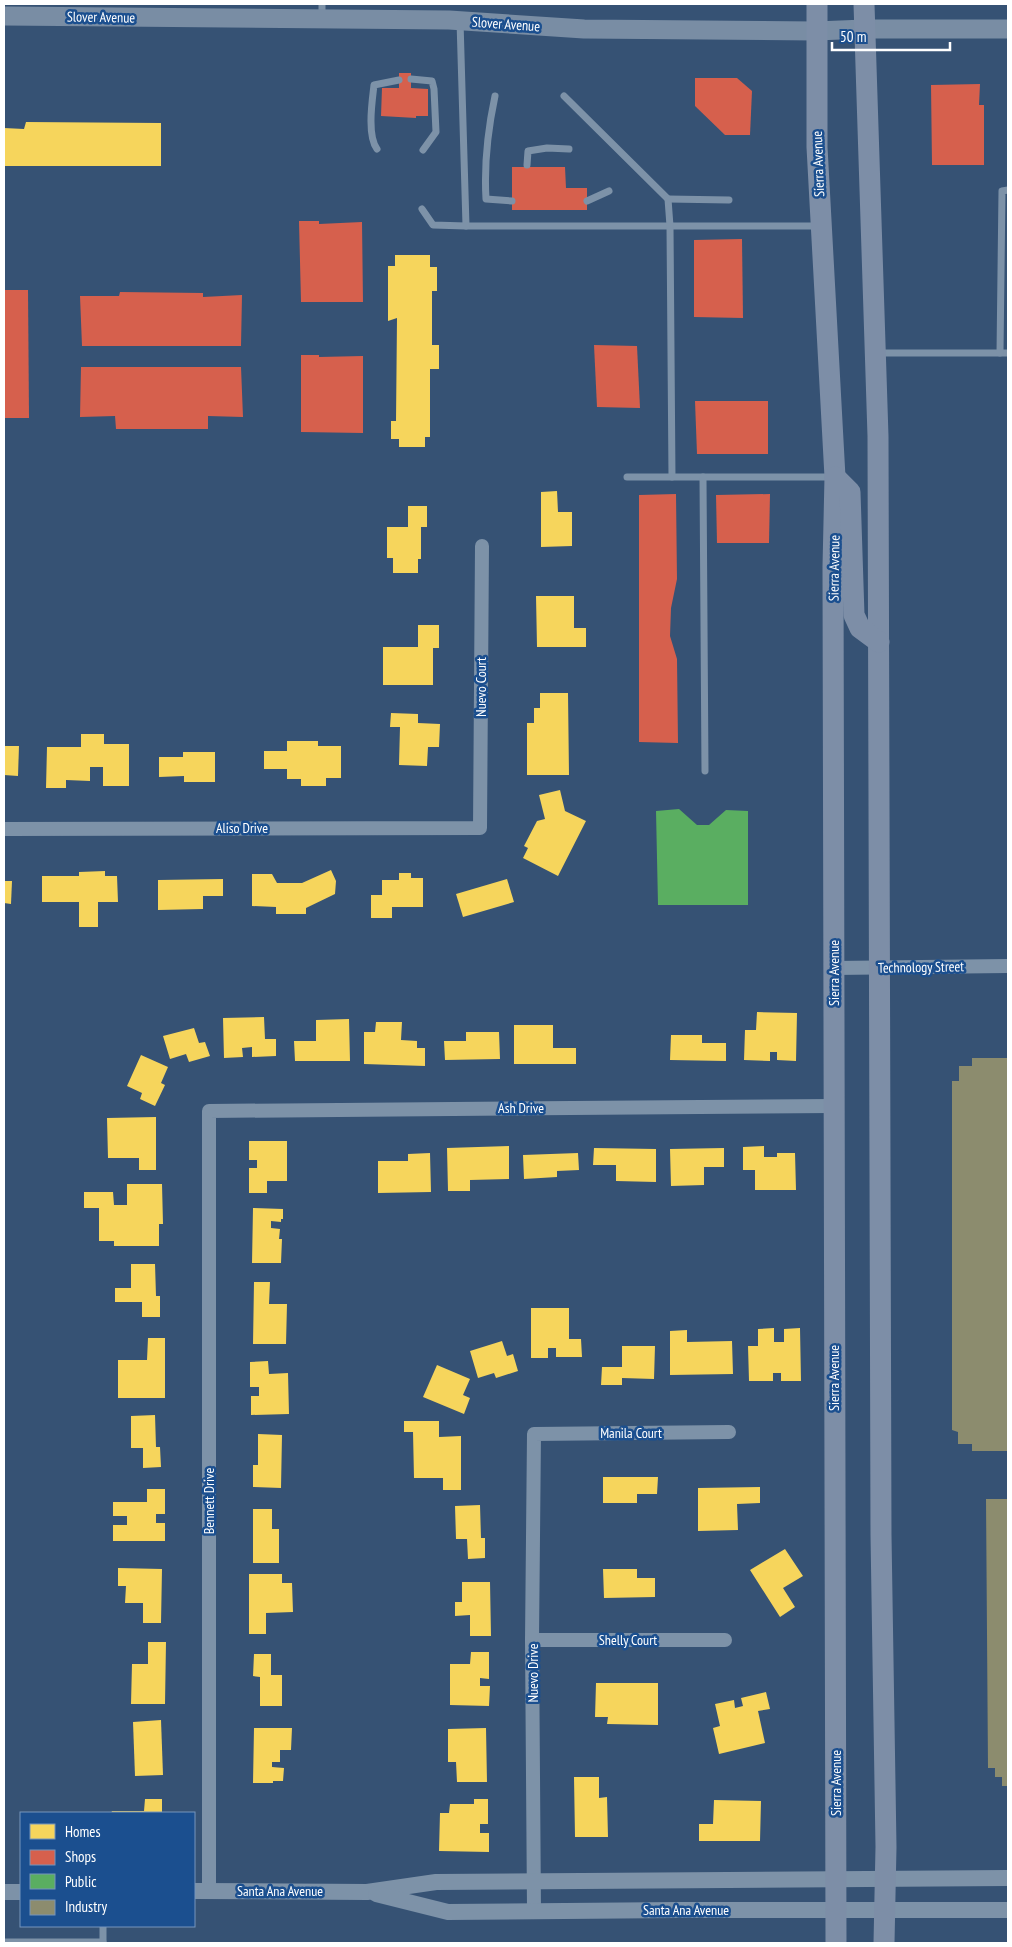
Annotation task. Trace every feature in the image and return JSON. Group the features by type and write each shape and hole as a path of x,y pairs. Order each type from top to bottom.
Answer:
{"main road":[{"name":"Sierra Avenue","path":"816,4 817,147 835,477 836,1943"},
{"path":"864,4 878,436 881,1536 886,1847 884,1943"},
{"name":"Slover Avenue","path":"4,16 322,12 584,29 816,31 865,28 1008,29"},
{"path":"835,477 850,492 854,615 860,628 879,642"}],"street":[{"name":"Nuevo Court","path":"480,828 482,546"},
{"name":"Aliso Drive","path":"4,829 480,828"},
{"name":"Technology Street","path":"834,968 1008,966"},
{"name":"Ash Drive","path":"209,1111 834,1106"},
{"name":"Bennett Drive","path":"201,1891 209,1111"},
{"name":"Manila Court","path":"534,1434 729,1432"},
{"name":"Nuevo Drive","path":"534,1434 532,1640 534,1911"},
{"name":"Shelly Court","path":"532,1640 725,1640"},
{"name":"Santa Ana Avenue","path":"201,1891 367,1892 436,1882 1008,1878"},
{"path":"4,1892 20,1892"},
{"name":"Santa Ana Avenue","path":"367,1892 448,1912 1008,1910"}],"lane":[{"path":"460,21 466,226"},
{"path":"377,149 373,143 372,109 374,85 399,80"},
{"path":"411,80 432,81 434,89 436,132 423,150"},
{"path":"495,96 487,150 486,199 512,201"},
{"path":"564,96 668,199 670,226 672,477"},
{"path":"527,164 528,151 547,148 569,149"},
{"path":"1000,353 1002,191 1008,190"},
{"path":"587,201 610,191"},
{"path":"668,199 728,200"},
{"path":"422,209 433,225 821,226"},
{"path":"875,353 1008,353"},
{"path":"627,477 835,477"},
{"path":"703,477 705,771"},
{"path":"4,1942 103,1942 104,1927"}],"building: Homes":[{"path":"26,122 161,123 161,166 4,166 4,128 24,129"},
{"path":"395,255 430,255 430,267 437,267 437,291 432,291 432,345 439,345 439,369 430,369 430,437 425,437 425,447 399,447 399,439 391,439 391,421 396,421 397,318 388,321 388,266 395,266"},
{"path":"557,491 558,512 572,512 572,546 541,547 541,492"},
{"path":"408,506 427,506 427,527 421,527 421,559 418,559 418,573 393,573 393,558 387,558 387,527 408,527"},
{"path":"536,596 574,596 574,628 586,628 586,647 537,647"},
{"path":"418,625 439,625 439,648 433,648 433,685 383,685 383,647 418,647"},
{"path":"540,693 568,693 569,775 527,775 527,723 534,723 534,708 540,708"},
{"path":"391,713 418,714 418,723 440,724 439,747 428,747 427,766 399,765 400,727 390,727"},
{"path":"81,734 104,734 104,744 129,744 129,786 103,786 103,767 90,767 90,781 66,780 66,788 46,788 47,747 81,747"},
{"path":"287,741 318,741 318,746 341,746 341,778 326,778 326,786 301,786 301,779 287,779 287,769 264,769 264,751 287,751"},
{"path":"4,746 19,746 18,776 4,775"},
{"path":"183,752 215,752 215,782 184,782 184,776 159,777 159,757 183,757"},
{"path":"560,790 565,811 586,821 558,876 523,858 528,848 524,846 537,821 545,819 539,795"},
{"path":"331,870 336,881 335,894 306,908 306,914 276,914 276,907 252,906 252,874 272,874 277,883 302,883"},
{"path":"105,871 105,876 117,876 118,902 98,902 98,927 79,927 79,902 42,902 42,876 79,876 79,872"},
{"path":"399,873 411,873 411,878 423,878 423,907 392,907 392,918 371,918 371,895 382,895 382,880 399,880"},
{"path":"223,879 223,896 203,896 203,909 158,910 158,880"},
{"path":"507,879 514,902 463,917 456,894"},
{"path":"4,881 12,881 11,904 4,903"},
{"path":"757,1012 797,1013 796,1061 777,1060 777,1052 770,1052 770,1061 744,1060 745,1030 756,1030"},
{"path":"264,1017 265,1039 276,1039 276,1056 252,1057 252,1047 242,1048 243,1057 224,1058 223,1018"},
{"path":"349,1019 350,1061 295,1061 294,1041 316,1041 316,1020"},
{"path":"376,1022 402,1022 401,1040 417,1041 417,1048 425,1048 425,1066 364,1064 364,1032 375,1032"},
{"path":"514,1025 553,1025 553,1048 576,1048 576,1064 514,1064"},
{"path":"194,1028 199,1043 205,1042 210,1056 189,1062 186,1054 170,1059 163,1036"},
{"path":"466,1032 499,1032 500,1059 445,1060 444,1041 466,1041"},
{"path":"671,1035 702,1035 702,1043 726,1043 726,1061 670,1060"},
{"path":"141,1055 168,1067 161,1083 165,1085 155,1106 140,1099 142,1093 127,1086"},
{"path":"156,1117 156,1170 139,1170 139,1158 108,1158 107,1118"},
{"path":"249,1141 287,1141 287,1181 267,1181 267,1193 249,1193 249,1168 257,1168 257,1160 249,1160"},
{"path":"509,1146 509,1179 470,1180 470,1191 448,1191 447,1148"},
{"path":"764,1146 764,1157 777,1157 777,1153 795,1153 796,1190 755,1190 755,1170 743,1170 743,1147"},
{"path":"594,1148 656,1149 656,1182 616,1181 616,1165 593,1165"},
{"path":"724,1148 724,1167 704,1167 704,1185 671,1186 670,1149"},
{"path":"430,1153 431,1192 378,1193 378,1161 408,1161 408,1154"},
{"path":"578,1153 579,1170 557,1171 557,1177 524,1179 523,1155"},
{"path":"127,1184 162,1184 163,1224 159,1224 159,1246 114,1246 114,1241 99,1241 99,1208 84,1208 84,1192 113,1192 114,1205 127,1205"},
{"path":"253,1208 283,1209 283,1219 281,1219 281,1222 271,1221 271,1228 280,1229 279,1239 282,1239 281,1263 252,1263"},
{"path":"131,1264 155,1264 156,1296 160,1296 160,1317 142,1317 142,1302 115,1302 115,1288 131,1288"},
{"path":"254,1282 270,1282 269,1304 287,1304 286,1344 253,1344"},
{"path":"531,1308 569,1308 569,1339 581,1339 582,1357 556,1357 556,1348 548,1348 548,1358 531,1358"},
{"path":"774,1328 774,1342 784,1342 784,1329 800,1328 801,1381 781,1381 781,1373 773,1373 773,1381 749,1381 748,1346 758,1346 758,1329"},
{"path":"687,1330 687,1342 732,1341 733,1374 670,1375 670,1331"},
{"path":"148,1338 165,1338 165,1398 118,1398 118,1360 147,1360"},
{"path":"502,1341 507,1356 513,1354 518,1371 496,1378 494,1373 478,1378 470,1351"},
{"path":"622,1346 655,1346 654,1379 622,1378 622,1385 601,1385 602,1367 622,1367"},
{"path":"268,1361 269,1374 288,1373 289,1414 251,1415 251,1396 259,1396 259,1387 250,1387 250,1362"},
{"path":"437,1365 470,1379 463,1395 470,1398 464,1414 423,1397"},
{"path":"155,1415 156,1447 160,1447 161,1467 143,1468 143,1448 131,1448 131,1416"},
{"path":"404,1421 439,1421 439,1437 461,1436 461,1490 443,1490 443,1478 414,1478 413,1432 404,1432"},
{"path":"258,1434 282,1435 281,1488 253,1487 253,1465 258,1465"},
{"path":"603,1477 658,1477 657,1494 637,1494 637,1503 603,1503"},
{"path":"760,1487 760,1503 737,1504 738,1530 698,1531 698,1488"},
{"path":"147,1489 165,1489 165,1514 156,1514 156,1523 165,1523 165,1541 113,1541 113,1525 127,1525 127,1516 113,1516 113,1502 147,1502"},
{"path":"480,1505 481,1538 485,1538 485,1558 468,1559 467,1539 456,1539 455,1506"},
{"path":"253,1509 272,1509 272,1529 279,1529 279,1563 253,1563"},
{"path":"785,1549 803,1576 783,1588 795,1607 780,1617 750,1570"},
{"path":"118,1568 162,1569 161,1623 143,1623 143,1603 125,1603 126,1586 118,1586"},
{"path":"603,1569 637,1569 637,1578 655,1578 655,1597 604,1598"},
{"path":"249,1574 282,1574 282,1583 292,1583 293,1612 266,1613 266,1634 249,1634"},
{"path":"462,1582 490,1582 491,1636 470,1636 470,1615 455,1616 455,1602 462,1602"},
{"path":"148,1642 166,1642 165,1704 131,1704 132,1664 148,1664"},
{"path":"471,1652 489,1652 489,1679 480,1678 480,1686 490,1686 489,1706 450,1705 450,1664 470,1664"},
{"path":"254,1654 271,1654 271,1675 282,1675 282,1706 260,1706 260,1677 253,1676"},
{"path":"596,1683 658,1683 658,1725 607,1724 608,1717 595,1717"},
{"path":"766,1692 770,1709 758,1711 765,1743 719,1754 713,1728 720,1726 715,1704 734,1700 735,1708 743,1706 741,1698"},
{"path":"161,1720 163,1775 135,1776 133,1722"},
{"path":"254,1728 292,1728 291,1750 280,1750 280,1762 272,1762 272,1767 284,1768 283,1781 253,1783"},
{"path":"486,1728 487,1782 457,1782 456,1762 448,1762 448,1729"},
{"path":"574,1777 599,1777 599,1798 607,1797 608,1837 575,1837"},
{"path":"145,1799 162,1799 162,1812 112,1812 112,1811 144,1811"},
{"path":"474,1799 488,1799 488,1824 480,1824 480,1833 489,1833 489,1852 439,1851 440,1813 449,1813 450,1804 474,1804"},
{"path":"714,1800 761,1801 760,1841 699,1841 699,1824 713,1824"}],"building: Shops":[{"path":"399,73 411,73 411,88 428,89 428,116 416,116 416,118 381,116 382,88 399,88"},
{"path":"695,78 737,78 752,91 750,135 725,135 695,106"},
{"path":"980,84 979,105 984,105 984,165 932,165 931,85"},
{"path":"512,167 565,167 566,188 587,188 587,210 512,210"},
{"path":"299,221 319,221 319,224 362,222 363,302 301,302"},
{"path":"742,239 743,318 694,317 694,240"},
{"path":"4,290 28,290 29,418 4,418"},
{"path":"120,292 203,293 203,297 242,295 241,346 82,346 80,296 119,296"},
{"path":"594,345 637,346 640,408 597,407"},
{"path":"301,355 319,355 319,357 363,356 363,433 301,432"},
{"path":"81,367 241,367 243,417 208,416 208,429 116,429 115,416 80,417"},
{"path":"695,401 768,401 768,454 697,454"},
{"path":"676,494 677,579 671,608 670,636 677,659 678,743 639,742 639,495"},
{"path":"770,494 769,543 717,543 716,495"}],"building: Public":[{"path":"679,809 697,825 709,825 726,810 748,811 748,905 658,905 656,811"}],"building: Industry":[{"path":"972,1058 1008,1058 1008,1451 972,1451 972,1444 958,1444 958,1432 952,1430 952,1081 959,1081 959,1066 972,1066"},
{"path":"986,1499 1008,1499 1008,1786 1002,1786 1002,1777 995,1777 995,1768 988,1768"}]}
